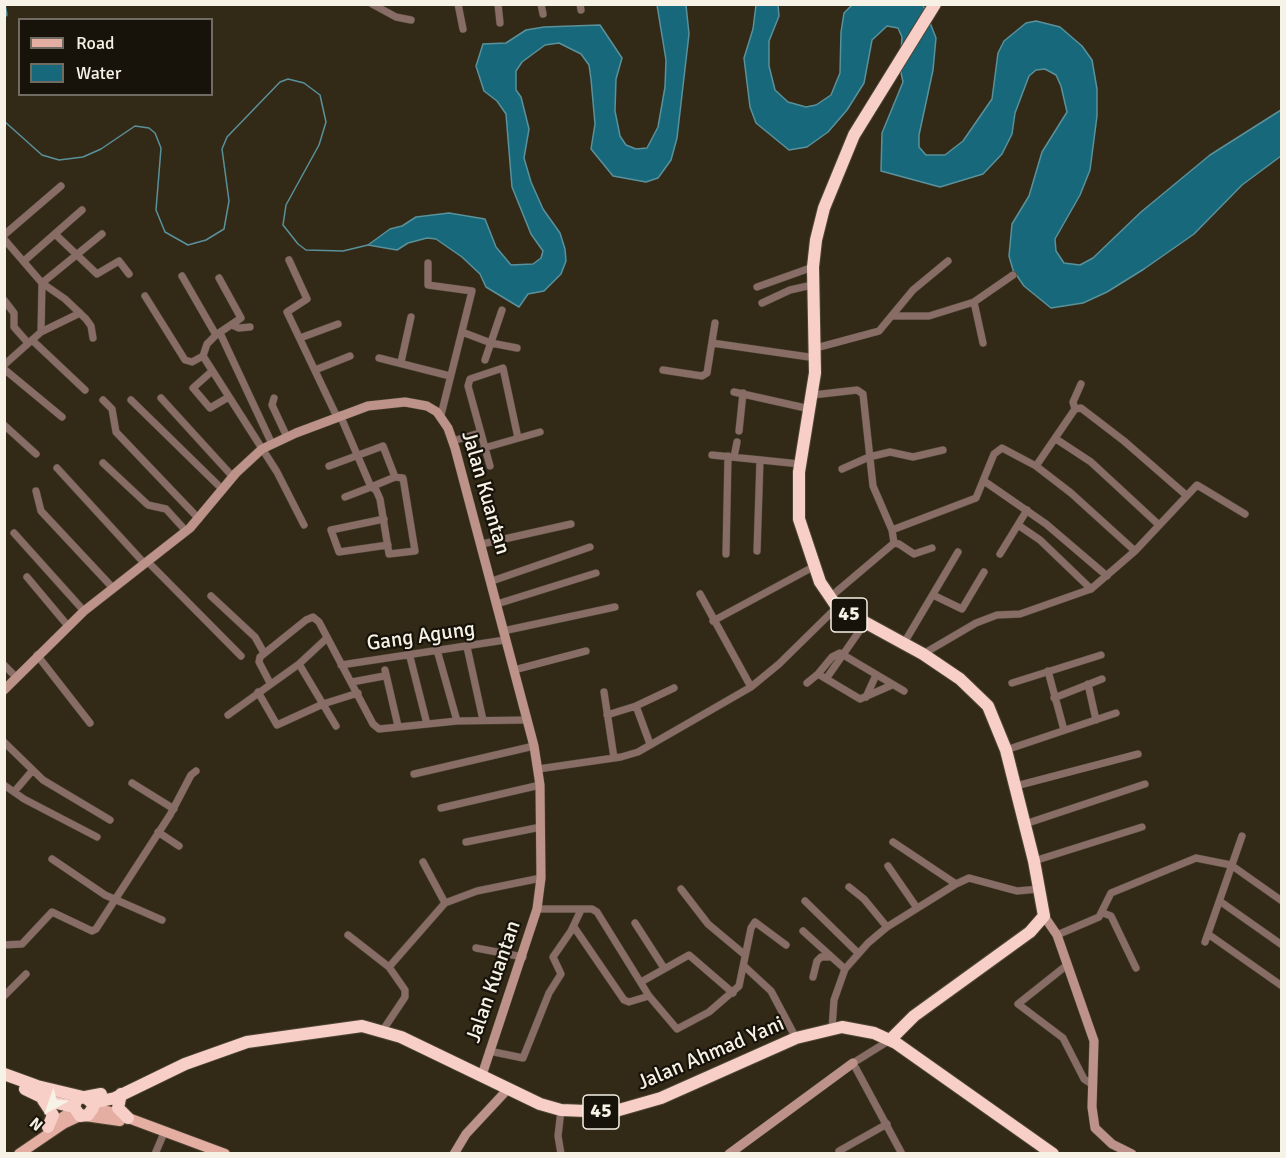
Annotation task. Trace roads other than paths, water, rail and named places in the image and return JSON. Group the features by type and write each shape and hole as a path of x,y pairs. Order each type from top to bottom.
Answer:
{"highway":[{"name":"45","path":"934,5 895,66 844,156 824,208 816,240 813,267 816,353 813,395 800,464 799,519 813,567 833,602 865,623 923,654 960,679 988,706 1006,750 1016,786 1034,861 1044,916"},
{"path":"890,1040 914,1016 1030,932 1044,916"},
{"name":"Jalan Ahmad Yani","path":"85,1105 120,1094 185,1064 246,1042 349,1026 383,1030 482,1075 507,1090 561,1110 612,1112 638,1107 796,1038 832,1028 858,1028 890,1040 1053,1154"},
{"path":"4,1074 36,1090 52,1102 85,1105"},
{"path":"4,1080 85,1105"},
{"path":"36,1090 52,1112 53,1118 48,1126"},
{"path":"115,1113 112,1106 120,1094"},
{"path":"120,1094 118,1108 128,1118"}],"main road":[{"path":"85,1105 225,1154"},
{"path":"19,1154 63,1124 85,1105"},
{"path":"19,1154 48,1126 85,1105 115,1113 152,1129"}],"street":[{"path":"372,4 396,17 411,20"},
{"path":"458,4 463,28"},
{"path":"498,4 500,23"},
{"path":"541,4 543,14"},
{"path":"61,186 4,237 42,284 80,313 91,326 93,338"},
{"path":"24,261 82,210"},
{"path":"55,234 97,274 119,261 129,274"},
{"path":"41,332 42,284 102,234"},
{"path":"289,260 307,299 287,310 371,487 378,492 391,555 416,550 403,478 395,477 371,487 345,497"},
{"path":"712,343 816,353 879,331 913,290 948,261"},
{"path":"428,263 428,285 472,291 441,415"},
{"path":"758,287 813,267"},
{"path":"893,316 929,316 974,302 1013,275"},
{"path":"182,276 218,334 272,444"},
{"path":"145,296 185,360 192,362 203,356 207,344 241,316 219,278"},
{"path":"762,303 790,290 812,285"},
{"path":"4,300 15,315 14,327 86,390"},
{"path":"974,302 983,343"},
{"path":"485,360 502,310"},
{"path":"62,417 4,367 41,332 80,313"},
{"path":"401,362 411,317"},
{"path":"663,370 704,376 708,372 715,323"},
{"path":"300,338 338,324"},
{"path":"232,325 239,328 250,327"},
{"path":"462,332 491,343 517,348"},
{"path":"203,356 227,398 277,472 304,525"},
{"path":"315,370 350,356"},
{"path":"379,358 450,376"},
{"path":"490,466 479,433 468,381 501,367 505,370 518,438"},
{"path":"211,372 193,388 210,408 227,398"},
{"path":"1075,409 1073,402 1081,384"},
{"path":"813,395 857,390 861,392 865,400 873,486 892,530 894,543"},
{"path":"734,392 810,409"},
{"path":"739,431 743,393"},
{"path":"161,398 233,477"},
{"path":"274,398 272,405 286,437"},
{"path":"103,400 112,409 116,432 199,519"},
{"path":"131,400 222,489"},
{"name":"Jalan Kuantan","path":"4,690 84,611 199,519 222,489 262,449 286,437 365,406 390,402 427,406 441,415 453,441 492,581 534,746 540,785 541,878 537,909 523,957 482,1075"},
{"path":"1036,466 1075,409 1081,408 1124,441 1186,495"},
{"path":"4,425 36,454"},
{"path":"484,448 540,432"},
{"path":"453,441 479,433"},
{"path":"1056,439 1090,462 1159,525"},
{"path":"726,554 731,457 737,442"},
{"path":"329,466 383,446 395,477"},
{"path":"892,530 973,500 996,452 1002,448 1036,466 1071,493 1136,551"},
{"path":"842,469 869,457 890,452 913,457 944,450"},
{"path":"712,455 800,464"},
{"path":"757,550 760,460"},
{"path":"103,463 148,505 164,508 186,531"},
{"path":"57,468 145,562 241,656"},
{"path":"984,481 1070,543 1107,576"},
{"path":"923,654 976,623 997,615 1020,614 1091,589 1136,551 1186,495 1200,485 1245,514"},
{"path":"36,491 41,511 112,587"},
{"path":"1000,554 1027,510"},
{"path":"384,519 331,530 339,552 388,545"},
{"path":"482,544 571,524"},
{"path":"1018,525 1040,540 1091,589"},
{"path":"14,533 84,611"},
{"path":"538,769 614,758 630,754 650,744 750,687 779,664 833,602 894,543 899,543 914,554 932,548"},
{"path":"492,581 590,547"},
{"path":"904,643 958,552"},
{"path":"713,621 813,567"},
{"path":"933,595 962,609 984,572"},
{"path":"497,604 596,573"},
{"path":"27,577 68,626"},
{"path":"700,594 750,687"},
{"path":"210,596 255,637 264,653"},
{"name":"Gang Agung","path":"341,665 409,653 467,647 504,635 615,608"},
{"path":"270,684 259,662 264,653 313,617 319,622 376,728 457,721 526,720"},
{"path":"826,678 865,623"},
{"path":"228,715 299,664 327,638"},
{"path":"467,647 483,720"},
{"path":"437,650 457,721"},
{"path":"514,670 586,651"},
{"path":"409,653 427,724"},
{"path":"807,683 818,674 831,657 843,654 904,692"},
{"path":"38,655 90,723"},
{"path":"1012,683 1101,655"},
{"path":"299,664 336,726"},
{"path":"4,665 16,677"},
{"path":"1048,671 1064,730"},
{"path":"352,682 384,674 398,726"},
{"path":"818,674 855,698 866,698 892,685"},
{"path":"866,698 876,675"},
{"path":"1054,698 1102,679"},
{"path":"1088,684 1096,720"},
{"path":"608,715 636,706 674,688"},
{"path":"258,692 276,724 323,704 358,693"},
{"path":"604,692 614,758"},
{"path":"636,706 650,744"},
{"path":"1006,750 1116,713"},
{"path":"4,742 32,771 53,787 110,820"},
{"path":"414,774 534,746"},
{"path":"1016,786 1138,754"},
{"path":"14,792 32,771"},
{"path":"4,945 22,944 52,912 94,930 174,808 191,775 196,771"},
{"path":"132,783 174,808"},
{"path":"1025,824 1145,784"},
{"path":"4,785 97,837"},
{"path":"441,808 540,785"},
{"path":"466,842 541,827"},
{"path":"1034,861 1142,827"},
{"path":"158,832 179,846"},
{"path":"1205,942 1221,902 1242,836"},
{"path":"893,842 956,884"},
{"path":"52,859 100,892 162,920"},
{"path":"1103,913 1104,903 1111,893 1178,863 1203,859 1231,866 1281,901"},
{"path":"423,862 445,903"},
{"path":"888,866 917,908"},
{"path":"389,967 445,903 483,890 541,878"},
{"path":"832,1028 834,1000 845,969 858,953 887,927 956,884 974,878 1017,891 1040,889"},
{"path":"849,887 864,899 887,927"},
{"path":"681,890 708,924 745,955"},
{"path":"805,901 858,953"},
{"path":"1221,902 1281,945"},
{"path":"537,909 592,909 601,915 650,996 677,1029 709,1012 739,986 754,922 786,945"},
{"path":"489,1051 523,1058 549,993 561,974 553,957 574,927 581,910"},
{"path":"1057,935 1079,927 1103,913"},
{"path":"1103,913 1111,916 1136,968"},
{"path":"1044,916 1057,935 1094,1041 1092,1107 1095,1128 1113,1144 1132,1154"},
{"path":"635,923 664,968"},
{"path":"574,927 624,1000 629,1002 650,996"},
{"path":"803,931 845,969"},
{"path":"1208,934 1280,989"},
{"path":"348,935 389,967 406,994 383,1030"},
{"path":"476,948 523,957"},
{"path":"641,982 689,956 733,993"},
{"path":"813,977 817,962 822,957 830,957"},
{"path":"1067,965 1018,1005 1063,1038 1084,1079 1093,1085"},
{"path":"744,966 771,991 796,1038"},
{"path":"4,996 26,974"},
{"path":"729,1154 890,1040"},
{"path":"853,1064 902,1154"},
{"path":"454,1154 466,1134 507,1090"},
{"path":"561,1110 558,1136 561,1154"},
{"path":"839,1151 887,1124"},
{"path":"155,1154 164,1133"}],"water":[{"path":"657,5 686,5 689,34 677,138 671,160 658,178 646,182 613,176 591,149 595,124 591,79 589,65 581,54 559,43 545,45 522,62 516,71 516,90 521,97 529,129 524,158 531,182 543,209 560,233 565,249 566,261 561,274 544,291 528,294 519,307 486,287 480,274 462,257 436,239 427,238 408,243 397,250 368,245 390,229 402,226 416,217 449,213 485,219 496,247 511,265 533,264 541,258 543,251 531,234 512,187 506,114 497,101 484,91 476,66 483,44 506,43 526,30 544,27 600,25 622,58 616,79 615,111 620,136 626,145 636,149 647,148 658,127 665,87 666,60"},
{"path":"756,5 778,5 779,16 769,41 769,66 775,90 788,102 806,107 816,105 831,95 840,73 844,13 852,5 923,5 936,38 933,70 919,135 919,147 926,155 945,155 963,141 992,99 998,53 1004,41 1026,23 1036,21 1060,27 1082,46 1092,60 1097,89 1097,116 1090,170 1080,195 1055,239 1056,251 1064,263 1080,265 1093,258 1141,212 1210,155 1281,110 1281,156 1242,185 1194,234 1144,269 1107,292 1083,303 1051,308 1024,286 1013,270 1009,256 1012,224 1029,196 1042,152 1067,112 1056,75 1045,69 1036,70 1029,76 1015,113 1012,134 1002,154 983,174 940,187 881,171 882,133 903,82 900,68 902,37 898,28 887,26 872,40 864,83 847,110 828,132 807,147 789,150 756,123 750,107 744,58 753,29"}],"waterway":[{"path":"4,18 7,15 5,4"},
{"path":"4,121 42,155 59,160 83,157 101,149 135,126 149,128 155,133 161,148 156,210 165,232 188,245 206,240 224,229 229,201 222,149 227,137 280,82 288,79 304,83 320,95 326,122 319,145 286,205 283,225 298,244 306,250 343,251 368,245"}]}
